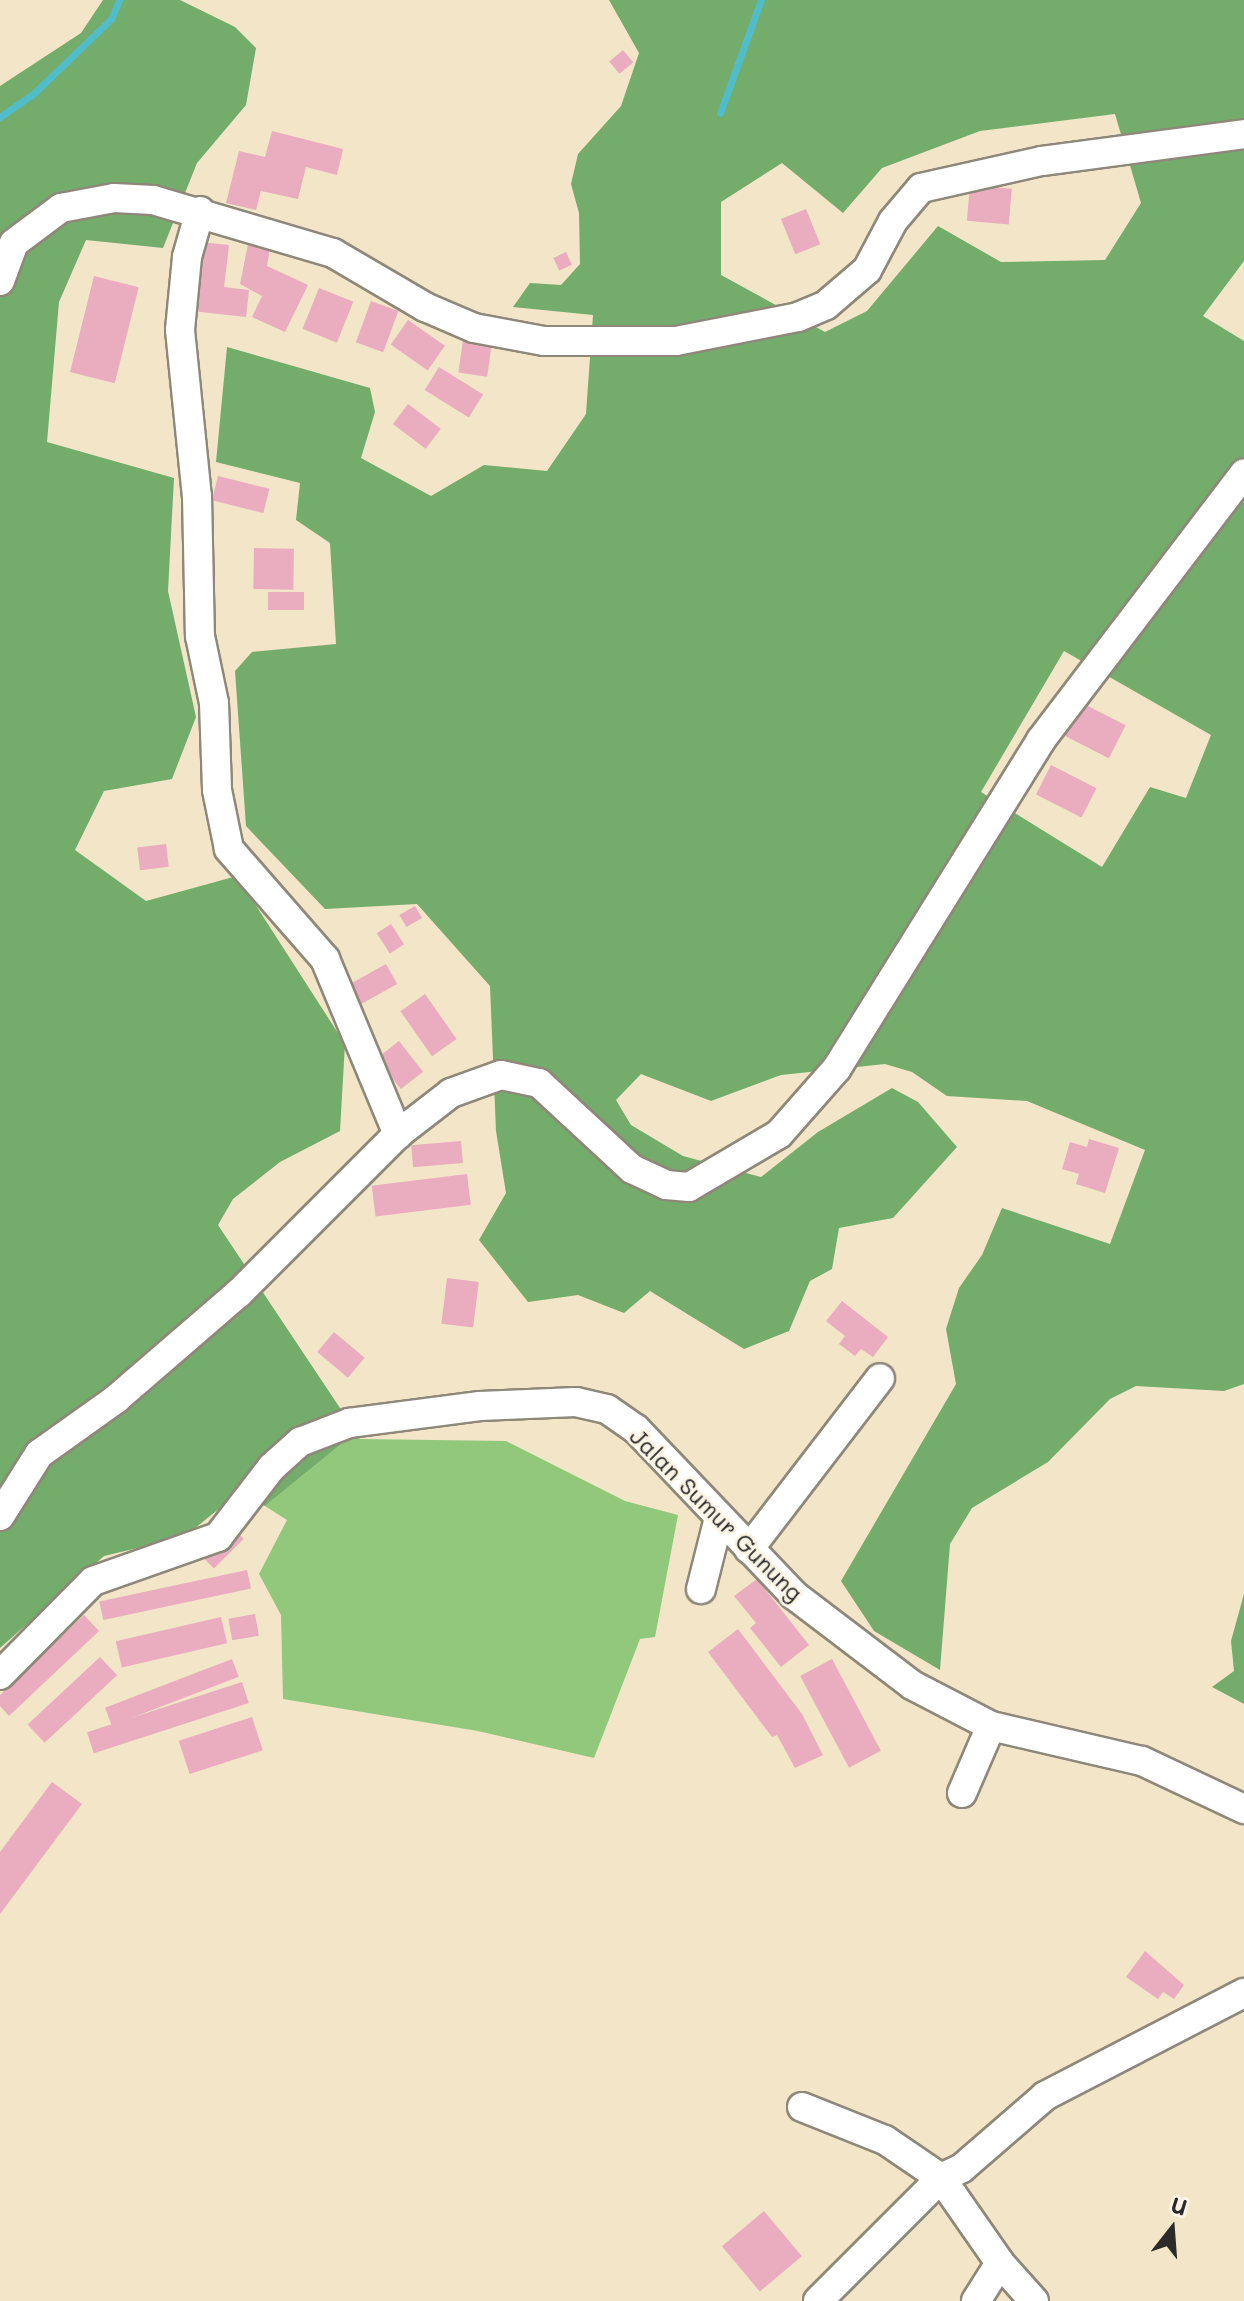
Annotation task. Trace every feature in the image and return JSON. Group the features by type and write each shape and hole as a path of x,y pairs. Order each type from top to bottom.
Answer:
{"street":[{"path":"0,281 14,243 61,208 114,198 153,200 200,211 333,253 425,307 474,328 544,341 676,341 798,317 826,305 867,270 893,221 921,188 1042,161 1244,134"},
{"path":"200,211 187,257 180,330 197,496 200,636 214,703 217,790 229,849 325,959 398,1134"},
{"path":"0,1516 39,1454 116,1399 239,1293 398,1134 451,1093 501,1075 539,1083 632,1169 666,1185 689,1187 779,1134 837,1068 1041,740 1244,474"},
{"path":"749,1549 880,1378"},
{"name":"Jalan Sumur Gunung","path":"0,1675 93,1581 218,1537 272,1467 300,1442 349,1423 480,1406 576,1402 607,1409 636,1429 749,1549 840,1634 912,1685 991,1726 1142,1761 1244,1809"},
{"path":"701,1589 719,1518"},
{"path":"962,1793 991,1726"},
{"path":"818,2301 941,2178 962,2168 1045,2096 1244,1993"},
{"path":"802,2107 885,2140 941,2178 1000,2263 1034,2301"},
{"path":"976,2301 1000,2263"}],"green space":[{"path":"103,0 180,0 235,27 256,48 246,105 197,163 163,248 86,240 59,302 47,442 174,478 168,591 196,717 172,779 104,791 75,850 146,901 237,876 345,1044 340,1131 280,1162 233,1199 218,1225 356,1432 265,1506 241,1491 184,1537 104,1556 0,1648 0,86 81,33"},
{"path":"609,0 1244,0 1244,261 1203,316 1244,341 1244,1384 1224,1391 1136,1386 1110,1399 1048,1462 972,1508 950,1544 940,1670 874,1631 841,1581 956,1384 946,1329 959,1288 982,1255 1002,1208 1110,1244 1145,1150 1027,1101 947,1096 912,1072 885,1064 781,1075 711,1101 641,1074 616,1100 631,1125 683,1156 761,1177 818,1132 892,1088 918,1102 957,1147 893,1218 839,1228 832,1269 810,1281 789,1331 744,1349 650,1291 624,1313 578,1295 528,1302 479,1240 506,1193 496,1131 490,986 417,904 325,909 246,826 235,671 252,652 336,644 330,543 296,520 300,483 216,462 227,347 370,388 375,412 361,458 431,496 484,465 547,471 586,414 593,315 513,307 530,283 561,285 580,264 579,213 571,184 578,154 621,106 639,53","holes":["1115,114 1141,203 1105,260 1001,262 938,226 867,311 825,332 721,275 721,202 782,163 843,213 882,168 980,131","1064,651 1211,735 1186,798 1150,787 1102,867 981,792"]},
{"path":"356,1432 360,1439 506,1441 625,1501 678,1515 655,1637 640,1639 594,1758 478,1731 283,1699 281,1615 259,1574 287,1520 265,1506"},
{"path":"1244,1594 1244,1704 1212,1687 1234,1671 1231,1641"}],"building":[{"path":"623,50 633,62 619,74 609,62"},
{"path":"272,131 343,149 337,175 306,167 298,199 261,191 256,210 226,203 239,151 265,157"},
{"path":"970,185 1012,189 1009,225 967,221"},
{"path":"806,209 820,244 795,254 781,219"},
{"path":"200,242 229,245 224,287 249,290 246,317 192,311"},
{"path":"248,244 270,248 267,266 308,285 285,332 252,317 262,296 240,284"},
{"path":"566,252 572,265 559,271 553,258"},
{"path":"94,276 139,287 115,383 70,372"},
{"path":"319,288 353,302 337,343 303,329"},
{"path":"371,301 398,311 383,352 356,342"},
{"path":"408,320 445,346 428,370 391,345"},
{"path":"464,333 493,337 487,377 458,373"},
{"path":"439,367 483,395 469,417 425,390"},
{"path":"408,404 441,429 426,449 393,424"},
{"path":"218,476 269,489 263,513 212,500"},
{"path":"254,548 294,549 293,590 253,589"},
{"path":"268,592 304,592 304,610 268,610"},
{"path":"1082,703 1126,725 1109,758 1065,736"},
{"path":"1051,765 1096,788 1081,818 1036,794"},
{"path":"166,844 169,867 140,870 137,848"},
{"path":"415,906 422,918 406,927 399,915"},
{"path":"391,924 404,944 390,953 377,933"},
{"path":"386,964 397,984 361,1004 350,984"},
{"path":"425,994 457,1039 432,1056 400,1011"},
{"path":"399,1041 423,1072 401,1089 377,1058"},
{"path":"1089,1139 1119,1148 1105,1193 1076,1184 1079,1174 1062,1169 1070,1142 1087,1147"},
{"path":"461,1141 463,1163 413,1167 411,1145"},
{"path":"467,1174 471,1205 375,1216 372,1186"},
{"path":"447,1278 479,1282 473,1328 441,1324"},
{"path":"842,1301 888,1337 873,1357 861,1349 855,1356 839,1344 845,1336 826,1321"},
{"path":"334,1332 365,1358 348,1378 317,1352"},
{"path":"231,1526 244,1539 214,1568 201,1556"},
{"path":"247,1570 251,1589 103,1620 99,1601"},
{"path":"757,1579 809,1645 781,1667 750,1628 756,1623 734,1596"},
{"path":"255,1614 259,1636 232,1640 228,1619"},
{"path":"84,1615 99,1631 9,1716 0,1706 0,1695"},
{"path":"221,1617 227,1643 122,1668 116,1641"},
{"path":"738,1629 802,1714 823,1755 795,1768 777,1735 772,1737 708,1652"},
{"path":"100,1657 117,1675 45,1743 28,1725"},
{"path":"232,1659 239,1677 112,1725 105,1708"},
{"path":"832,1659 881,1751 849,1768 800,1676"},
{"path":"242,1682 249,1703 94,1753 87,1732"},
{"path":"252,1717 263,1750 190,1774 179,1741"},
{"path":"52,1782 82,1804 0,1914 0,1852"},
{"path":"1145,1951 1184,1985 1174,1999 1163,1992 1158,1999 1126,1977"},
{"path":"764,2211 802,2256 760,2292 722,2246"}],"waterway":[{"path":"0,117 32,95 111,19 119,0"},
{"path":"720,113 761,0"}]}
